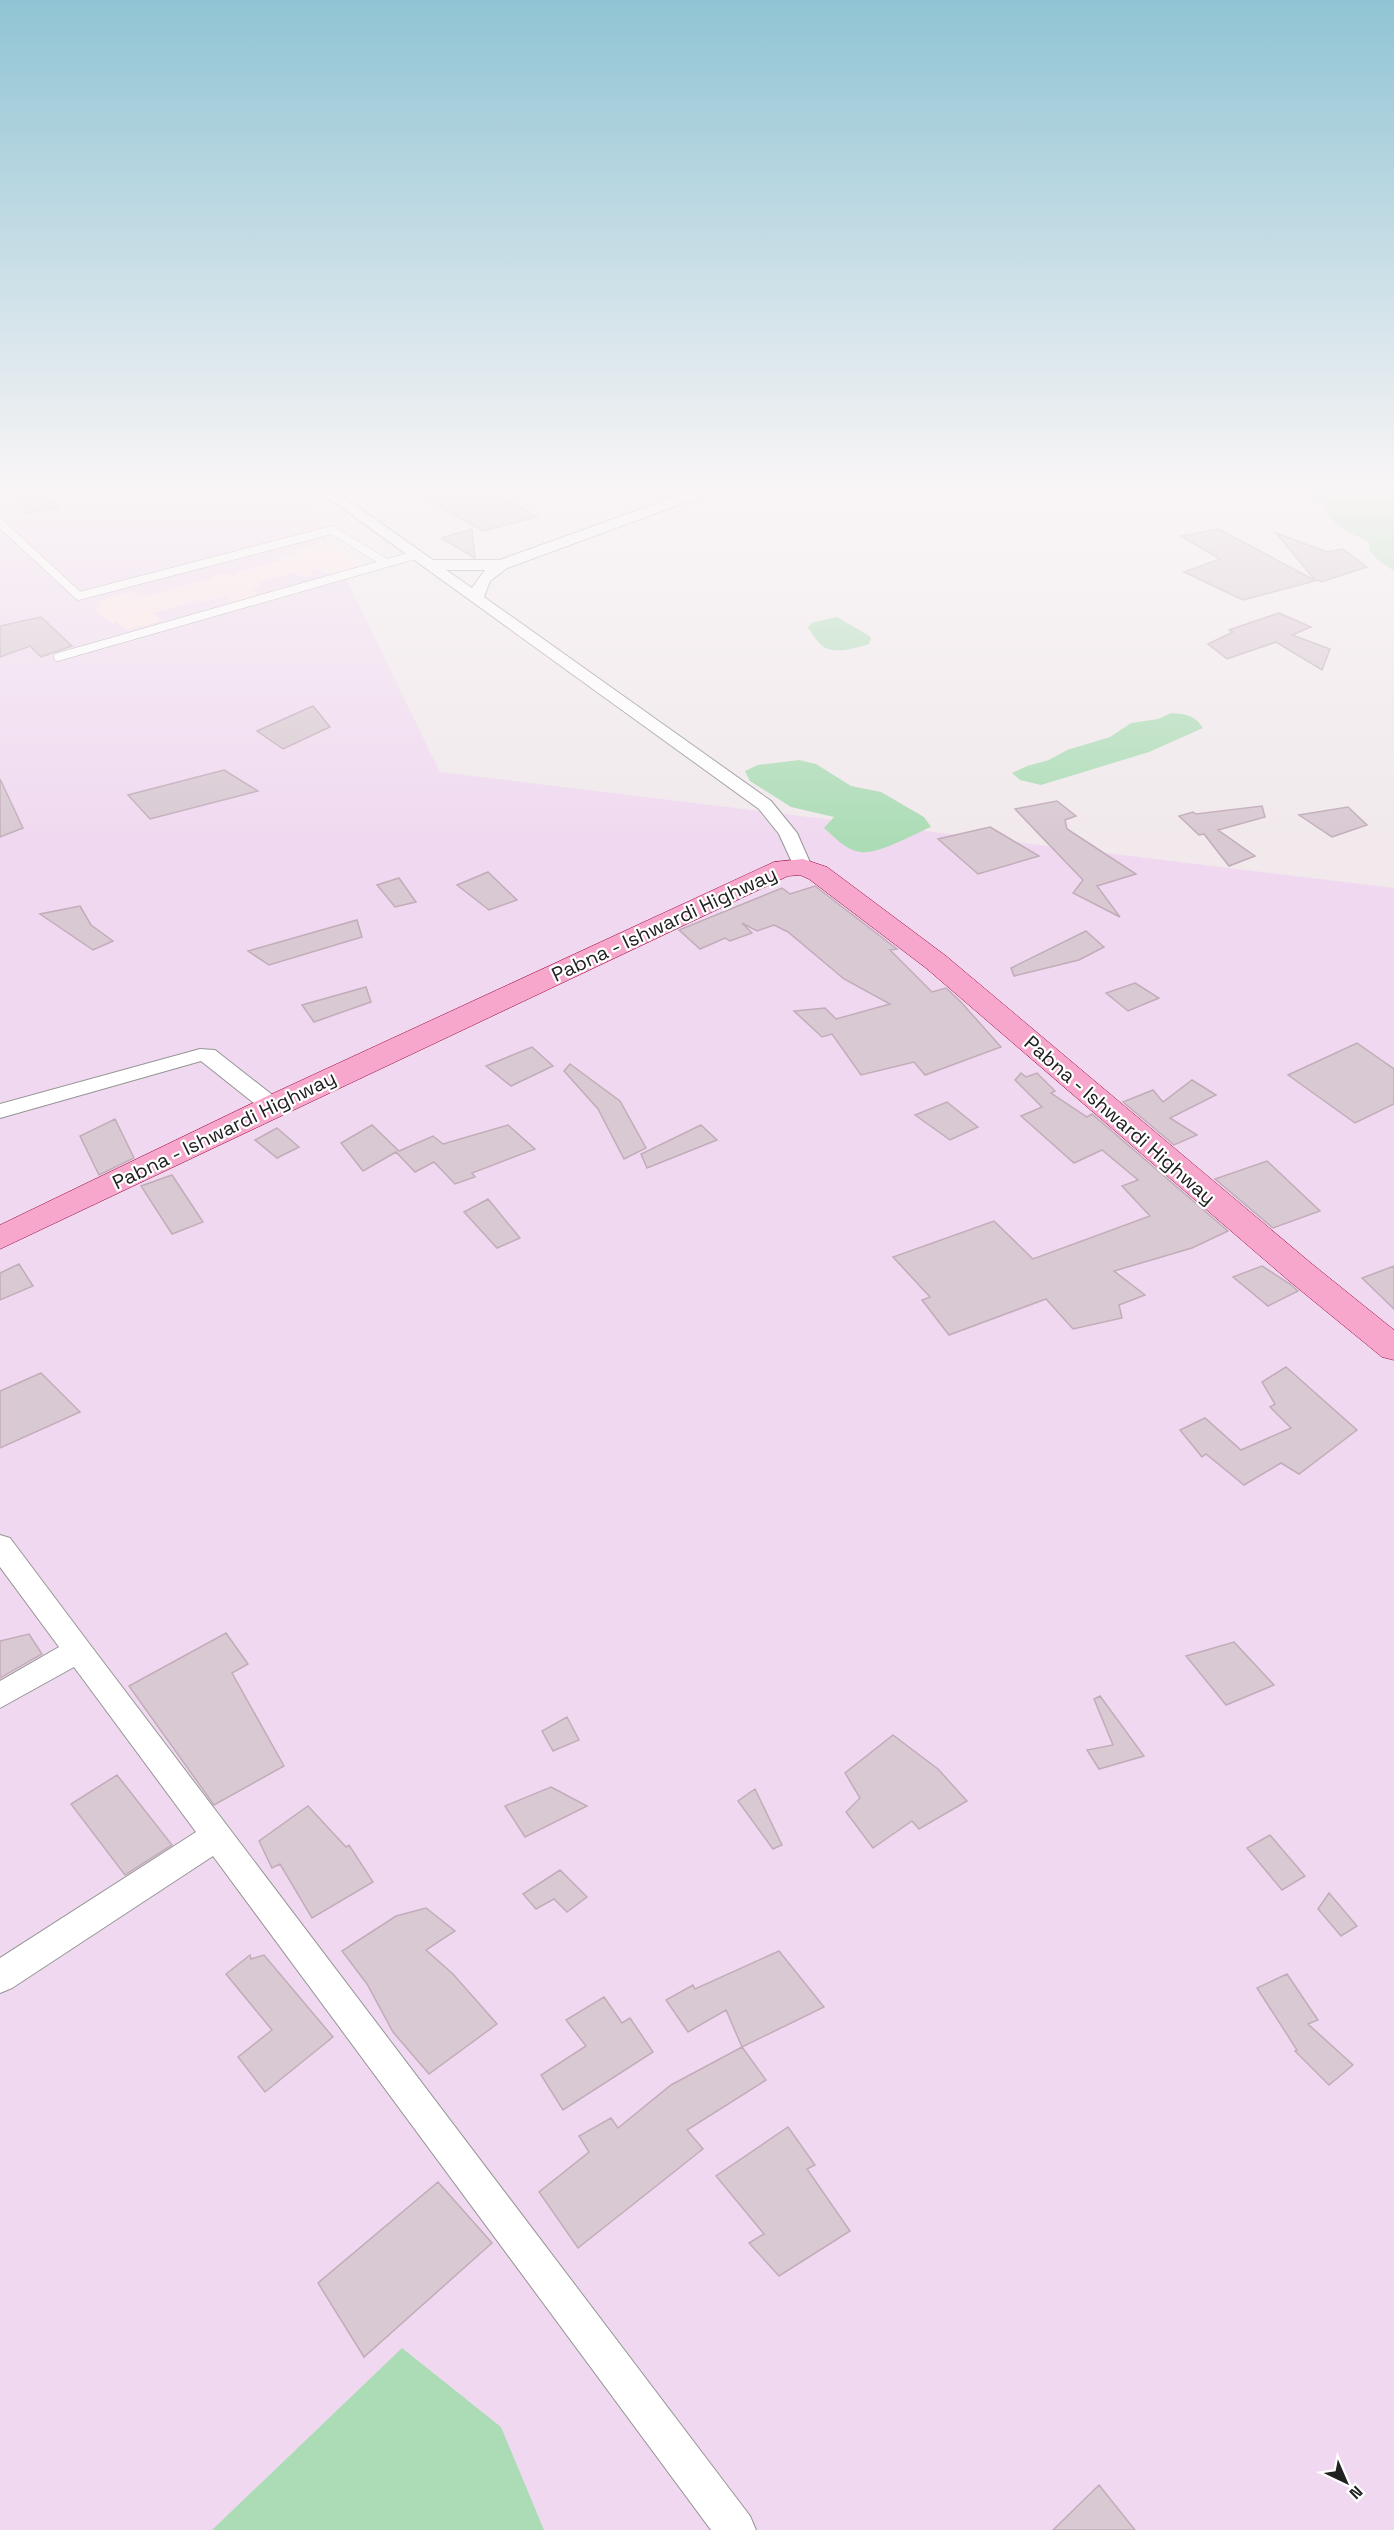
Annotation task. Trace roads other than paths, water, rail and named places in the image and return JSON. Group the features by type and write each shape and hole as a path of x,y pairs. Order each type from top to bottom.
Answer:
{"main road":[{"name":"Pabna - Ishwardi Highway","path":"0,1238 272,1106 783,868 803,867 818,873 936,962 1300,1272 1394,1348"}],"street":[{"path":"483,604 765,805 788,833 803,867"},
{"path":"0,1111 200,1055 207,1055 272,1106"},
{"path":"0,1546 736,2530"},
{"path":"0,1696 78,1650"},
{"path":"0,1977 217,1836"}],"lane":[{"path":"58,657 243,604"}]}
